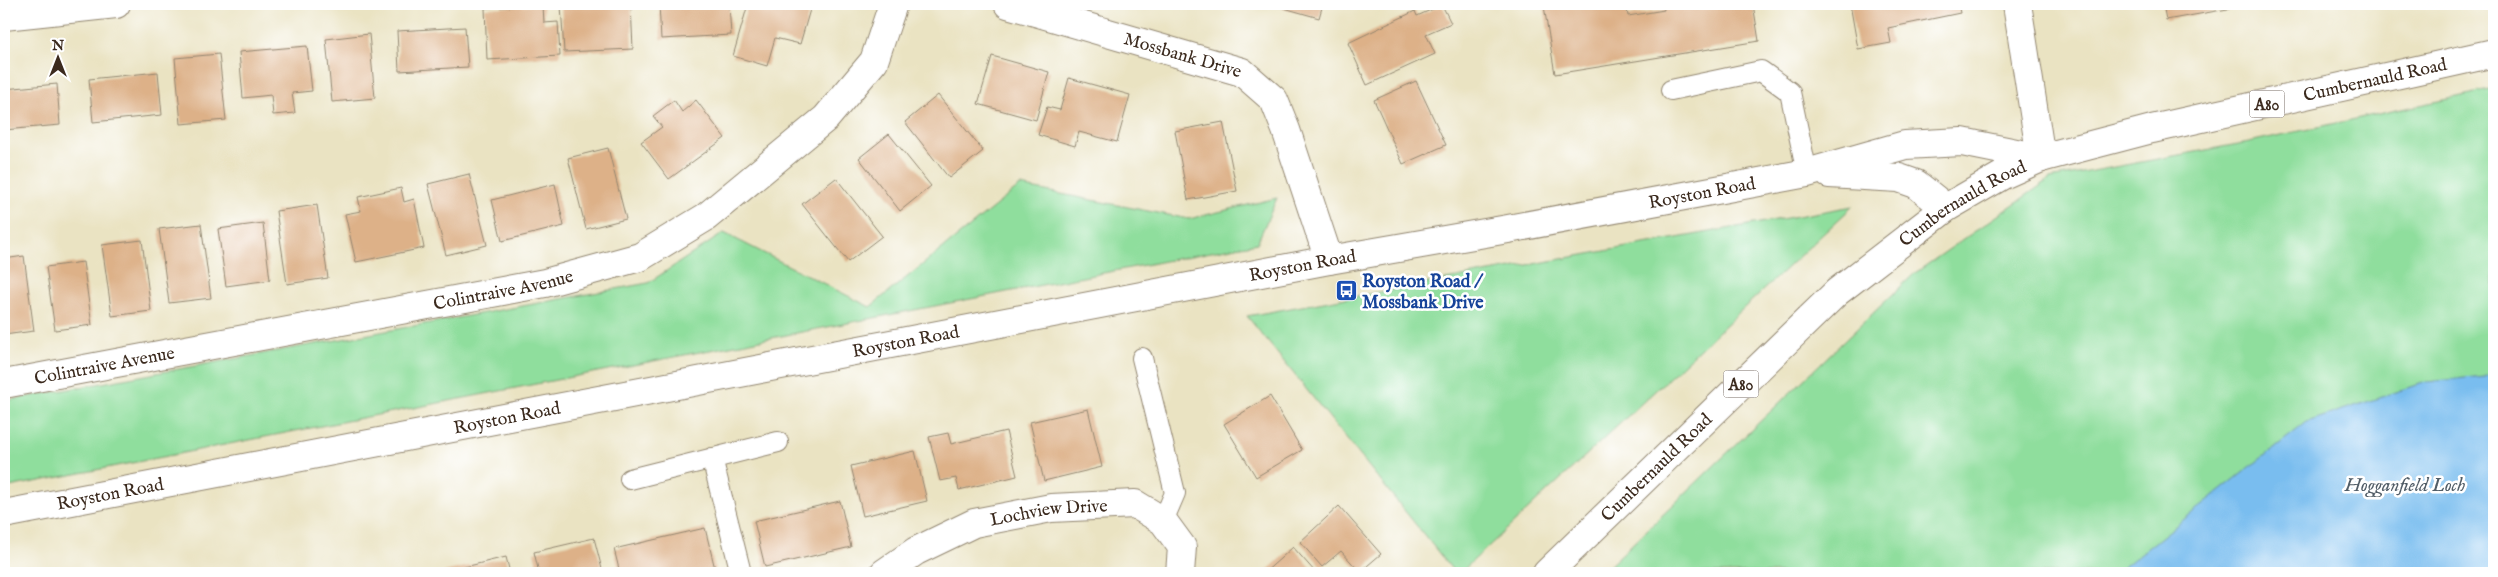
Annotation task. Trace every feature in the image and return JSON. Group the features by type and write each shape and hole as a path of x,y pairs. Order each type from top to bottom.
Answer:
{"street":[{"path":"4,16 116,4"},
{"name":"Colintraive Avenue","path":"4,384 546,283 640,257 706,217 826,118 874,61 893,4"},
{"name":"Mossbank Drive","path":"1008,4 1242,72 1274,100 1286,130 1329,260"},
{"path":"2017,4 2041,158"},
{"name":"Cumbernauld Road","path":"1547,573 1837,292 1946,208 2003,175 2041,158 2162,127 2494,53"},
{"name":"Royston Road","path":"4,514 1329,260 1508,229 1807,173 1905,145 1933,142 1962,142 2041,158"},
{"name":"Royston Road","path":"1807,173 1899,178 1916,184 1946,208"},
{"name":"Lochview Drive","path":"884,573 916,551 974,522 1051,508 1135,504 1163,521 1182,548 1180,573"}],"lane":[{"path":"1670,90 1761,71 1790,92 1807,173"},
{"path":"1142,358 1175,493 1163,521"},
{"path":"630,479 778,442"},
{"path":"712,458 741,573"}],"green space":[{"path":"2494,89 2494,573 1602,573 1915,273 2050,179 2249,142"},
{"path":"1020,186 1189,219 1277,198 1257,243 4,488 4,401 648,283 724,233 870,307"},
{"path":"1853,206 1460,573 1455,573 1247,316"}],"water":[{"name":"Hogganfield Loch","path":"2494,375 2494,573 2116,573 2307,422 2426,382"}],"building":[{"path":"631,4 633,49 564,52 561,5"},
{"path":"659,4 729,4 731,35 661,39"},
{"path":"748,4 802,4 811,6 800,44 775,38 767,66 733,56"},
{"path":"1270,4 1323,4 1319,18"},
{"path":"1562,4 1626,4 1628,16 1664,10 1663,4 1753,4 1759,41 1555,74 1544,6"},
{"path":"1850,4 1958,4 1960,13 1888,28 1891,43 1858,49"},
{"path":"2163,4 2250,4 2250,5 2166,20"},
{"path":"543,5 544,23 558,22 560,56 487,60 485,8"},
{"path":"1442,5 1451,23 1426,34 1435,54 1367,85 1348,43 1415,11 1417,16"},
{"path":"465,27 468,67 399,71 397,31"},
{"path":"369,34 375,98 332,102 326,39"},
{"path":"307,46 312,91 292,93 295,113 273,115 271,95 243,98 239,52"},
{"path":"219,54 226,120 181,124 175,58"},
{"path":"992,56 1049,72 1036,120 978,104"},
{"path":"158,72 162,115 93,122 89,79"},
{"path":"1069,78 1130,95 1117,142 1079,132 1075,146 1038,135 1047,107 1060,110"},
{"path":"1416,81 1446,145 1403,164 1374,100"},
{"path":"57,84 60,125 4,130 4,89"},
{"path":"938,95 983,151 949,178 905,122"},
{"path":"674,100 682,112 696,100 725,138 669,179 641,142 662,127 653,116"},
{"path":"1223,122 1237,191 1188,200 1175,131"},
{"path":"889,134 931,186 900,211 859,158"},
{"path":"608,148 626,219 586,229 568,158"},
{"path":"469,174 487,245 446,255 428,184"},
{"path":"836,178 882,236 848,262 802,204"},
{"path":"555,184 564,226 502,241 492,200"},
{"path":"401,188 404,202 414,199 424,248 356,262 345,214 361,211 358,197"},
{"path":"317,205 328,278 287,284 276,211"},
{"path":"263,223 270,280 226,286 218,229"},
{"path":"201,224 211,298 169,303 159,229"},
{"path":"142,240 151,311 112,316 102,245"},
{"path":"24,256 34,331 4,335 4,259"},
{"path":"83,262 92,325 55,330 46,267"},
{"path":"1270,396 1302,450 1256,477 1224,424"},
{"path":"1088,409 1102,467 1044,481 1030,422"},
{"path":"1006,431 1017,476 959,490 956,478 940,481 929,437 948,433 951,444"},
{"path":"915,451 927,501 863,516 851,466"},
{"path":"840,501 851,547 765,567 754,521"},
{"path":"1339,506 1381,554 1360,572 1341,551 1322,567 1300,542"},
{"path":"705,528 716,573 620,573 614,549"},
{"path":"594,538 603,573 539,573 534,552"},
{"path":"1293,547 1316,573 1264,573 1281,558"},
{"path":"506,557 510,573 444,572"}],"place":[{"name":"Royston Road / Mossbank Drive","path":"1346,291"}]}
